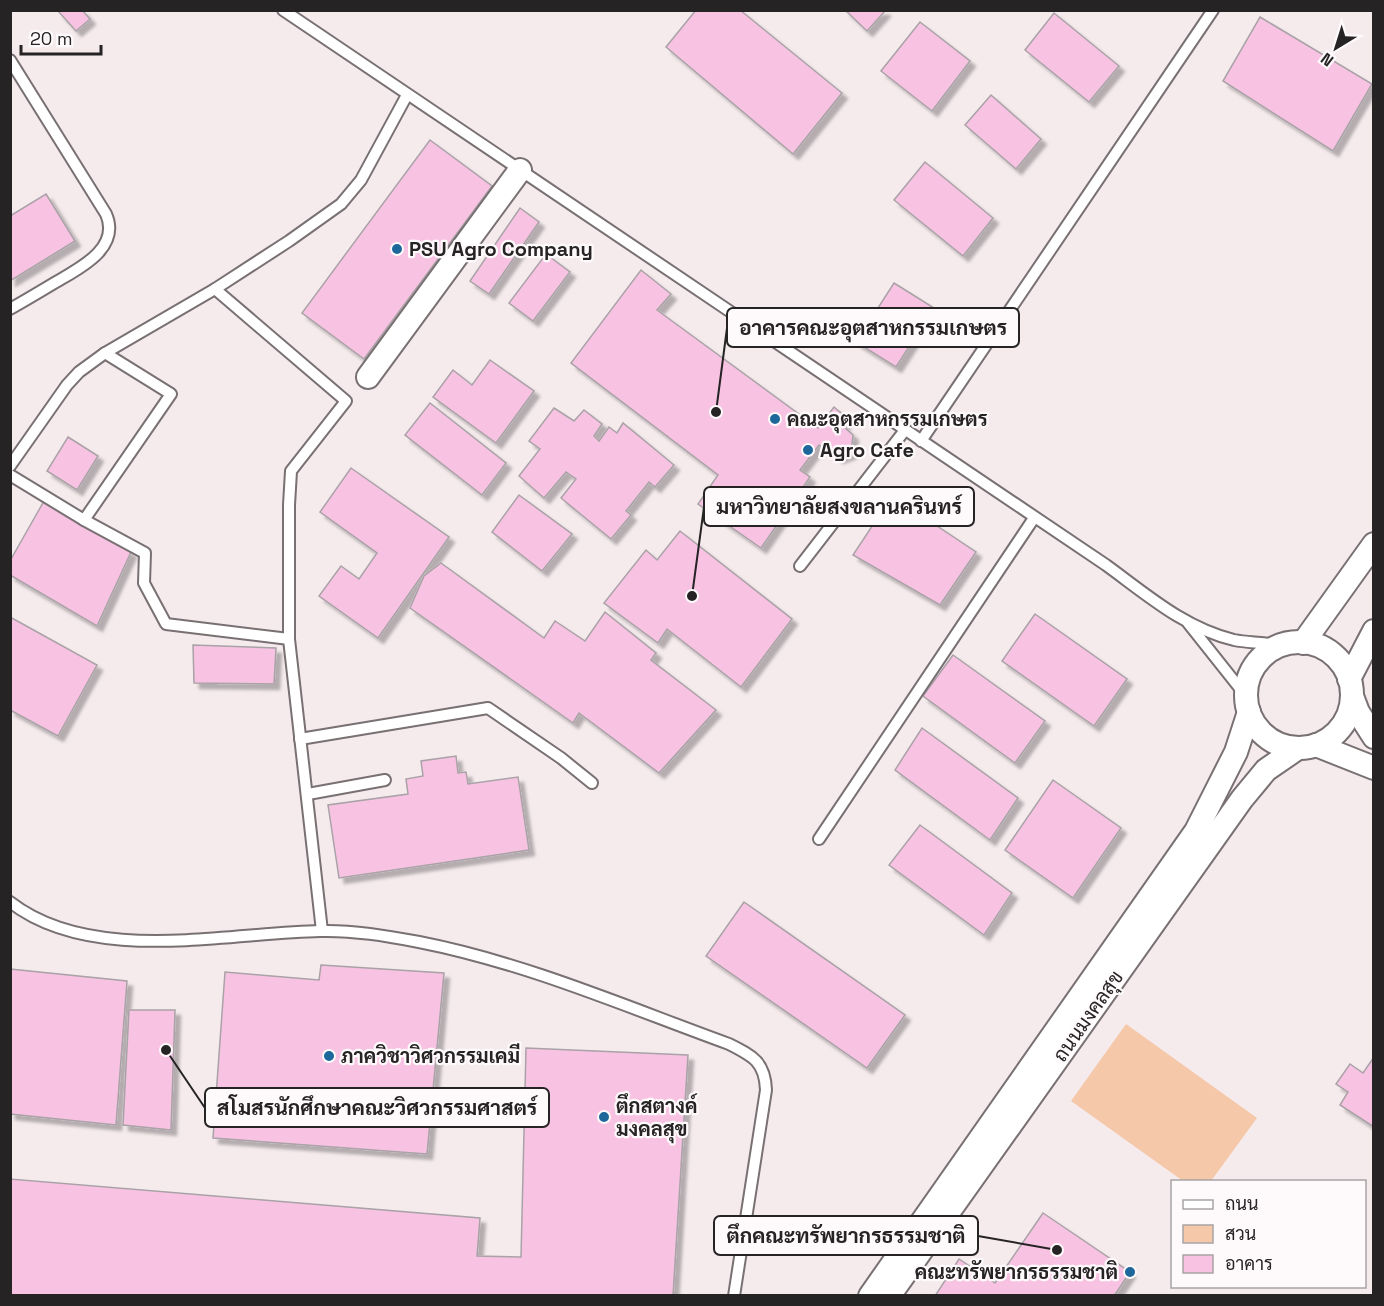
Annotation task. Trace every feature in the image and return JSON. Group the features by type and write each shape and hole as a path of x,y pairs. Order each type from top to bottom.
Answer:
{"street":[{"path":"368,377 520,170"},
{"path":"1303,643 1374,544"},
{"path":"1307,747 1327,741 1340,729 1349,714 1351,687 1374,631"},
{"path":"1374,738 1358,712 1341,663 1327,651 1303,643 1280,646 1261,658 1251,672 1246,689 1248,704 1253,722 1263,735 1278,744 1307,747 1374,768"},
{"name":"ถนนมงคลสุข","path":"870,1296 1196,831 1236,752 1248,704"},
{"name":"ถนนมงคลสุข","path":"889,1296 1242,799 1266,770 1307,747"}],"lane":[{"path":"283,10 1106,565 1188,623 1235,640 1266,642 1280,646"},
{"path":"921,441 1213,10"},
{"path":"10,60 106,214 110,226 102,248 90,262 10,309"},
{"path":"10,466 73,378 105,353 215,289 306,229 346,198 367,171 407,95"},
{"path":"215,289 346,401 291,471 289,505 290,639 322,931"},
{"path":"84,520 171,394 105,353"},
{"path":"801,566 905,430"},
{"path":"10,475 145,554 144,583 166,624 290,639"},
{"path":"819,839 1034,518"},
{"path":"1188,623 1248,704"},
{"path":"300,739 488,708 561,758 592,783"},
{"path":"308,794 385,780"},
{"path":"10,902 31,916 59,929 120,940 172,940 322,931 388,936 453,949 515,966 729,1044 757,1061 765,1075 766,1090 734,1296"}],"green space":[{"path":"1126,1024 1257,1118 1212,1180 1182,1180 1071,1101"}],"building":[{"path":"82,10 90,19 76,31 58,11"},
{"path":"696,10 740,10 842,93 793,154 666,47"},
{"path":"845,10 884,10 885,11 867,31"},
{"path":"1054,13 1119,66 1089,102 1025,50"},
{"path":"1260,17 1372,84 1333,151 1223,81"},
{"path":"920,22 970,61 932,111 881,71"},
{"path":"991,95 1041,139 1016,169 965,125"},
{"name":"PSU Agro Company","path":"430,140 492,186 364,359 302,313"},
{"path":"925,162 993,218 963,256 894,200"},
{"path":"46,194 75,241 10,281 10,216"},
{"path":"520,208 539,222 489,294 470,281"},
{"path":"546,254 570,272 533,321 509,303"},
{"path":"641,270 671,294 657,310 818,428 834,407 847,418 843,426 853,435 851,453 838,458 819,445 800,470 810,477 761,548 698,504 718,475 571,363"},
{"path":"894,283 934,308 896,367 856,342"},
{"path":"490,360 534,391 496,443 433,397 453,370 472,385"},
{"path":"430,403 506,463 482,495 405,435"},
{"path":"554,408 574,421 584,410 602,424 594,436 599,441 609,427 617,433 623,423 674,465 655,487 649,482 626,511 631,515 611,539 561,498 576,479 566,472 544,498 519,476 540,449 529,441"},
{"path":"68,437 98,456 77,490 47,471"},
{"path":"351,468 449,537 378,638 319,596 341,566 359,579 377,553 320,512"},
{"path":"519,495 572,534 542,571 492,532"},
{"path":"892,496 976,552 940,605 853,555"},
{"path":"44,501 131,552 97,626 10,575 10,561"},
{"path":"680,531 792,619 741,687 667,629 658,643 604,603 646,550 657,560"},
{"path":"441,563 544,638 555,621 585,641 605,612 656,653 651,660 716,710 659,773 579,713 573,723 410,608 424,576"},
{"path":"1035,614 1127,679 1094,726 1002,661"},
{"path":"10,617 97,665 58,736 10,710"},
{"path":"193,645 276,648 274,684 194,683"},
{"path":"953,655 1045,721 1015,763 923,696"},
{"path":"922,728 1018,798 990,840 895,770"},
{"path":"456,756 458,773 466,772 468,784 518,777 529,850 339,878 328,805 408,794 406,779 423,776 421,761"},
{"path":"1053,780 1121,828 1073,898 1005,850"},
{"path":"920,825 1012,893 984,935 889,865"},
{"path":"744,902 905,1015 867,1068 706,956"},
{"path":"321,965 444,973 427,1154 213,1138 225,972 319,980"},
{"path":"10,969 127,981 116,1125 10,1114"},
{"path":"129,1010 175,1010 171,1130 123,1125"},
{"name":"ตึกสตางค์ มงคลสุข","path":"526,1048 688,1055 673,1296 10,1296 10,1179 480,1218 477,1256 521,1257"},
{"path":"1374,1057 1374,1127 1340,1105 1348,1092 1336,1084 1350,1064 1363,1073"},
{"path":"1043,1213 1130,1272 1114,1296 935,1296 959,1259 995,1283"}],"place":[{"name":"PSU Agro Company","path":"397,249"},
{"name":"อาคารคณะอุตสาหกรรมเกษตร","path":"716,412"},
{"name":"คณะอุตสาหกรรมเกษตร","path":"775,419"},
{"name":"Agro Cafe","path":"808,450"},
{"name":"มหาวิทยาลัยสงขลานครินทร์","path":"692,596"},
{"name":"สโมสรนักศึกษาคณะวิศวกรรมศาสตร์","path":"166,1050"},
{"name":"ภาควิชาวิศวกรรมเคมี","path":"329,1056"},
{"name":"ตึกสตางค์ มงคลสุข","path":"604,1117"},
{"name":"ตึกคณะทรัพยากรธรรมชาติ","path":"1057,1250"},
{"name":"คณะทรัพยากรธรรมชาติ","path":"1130,1272"}]}
